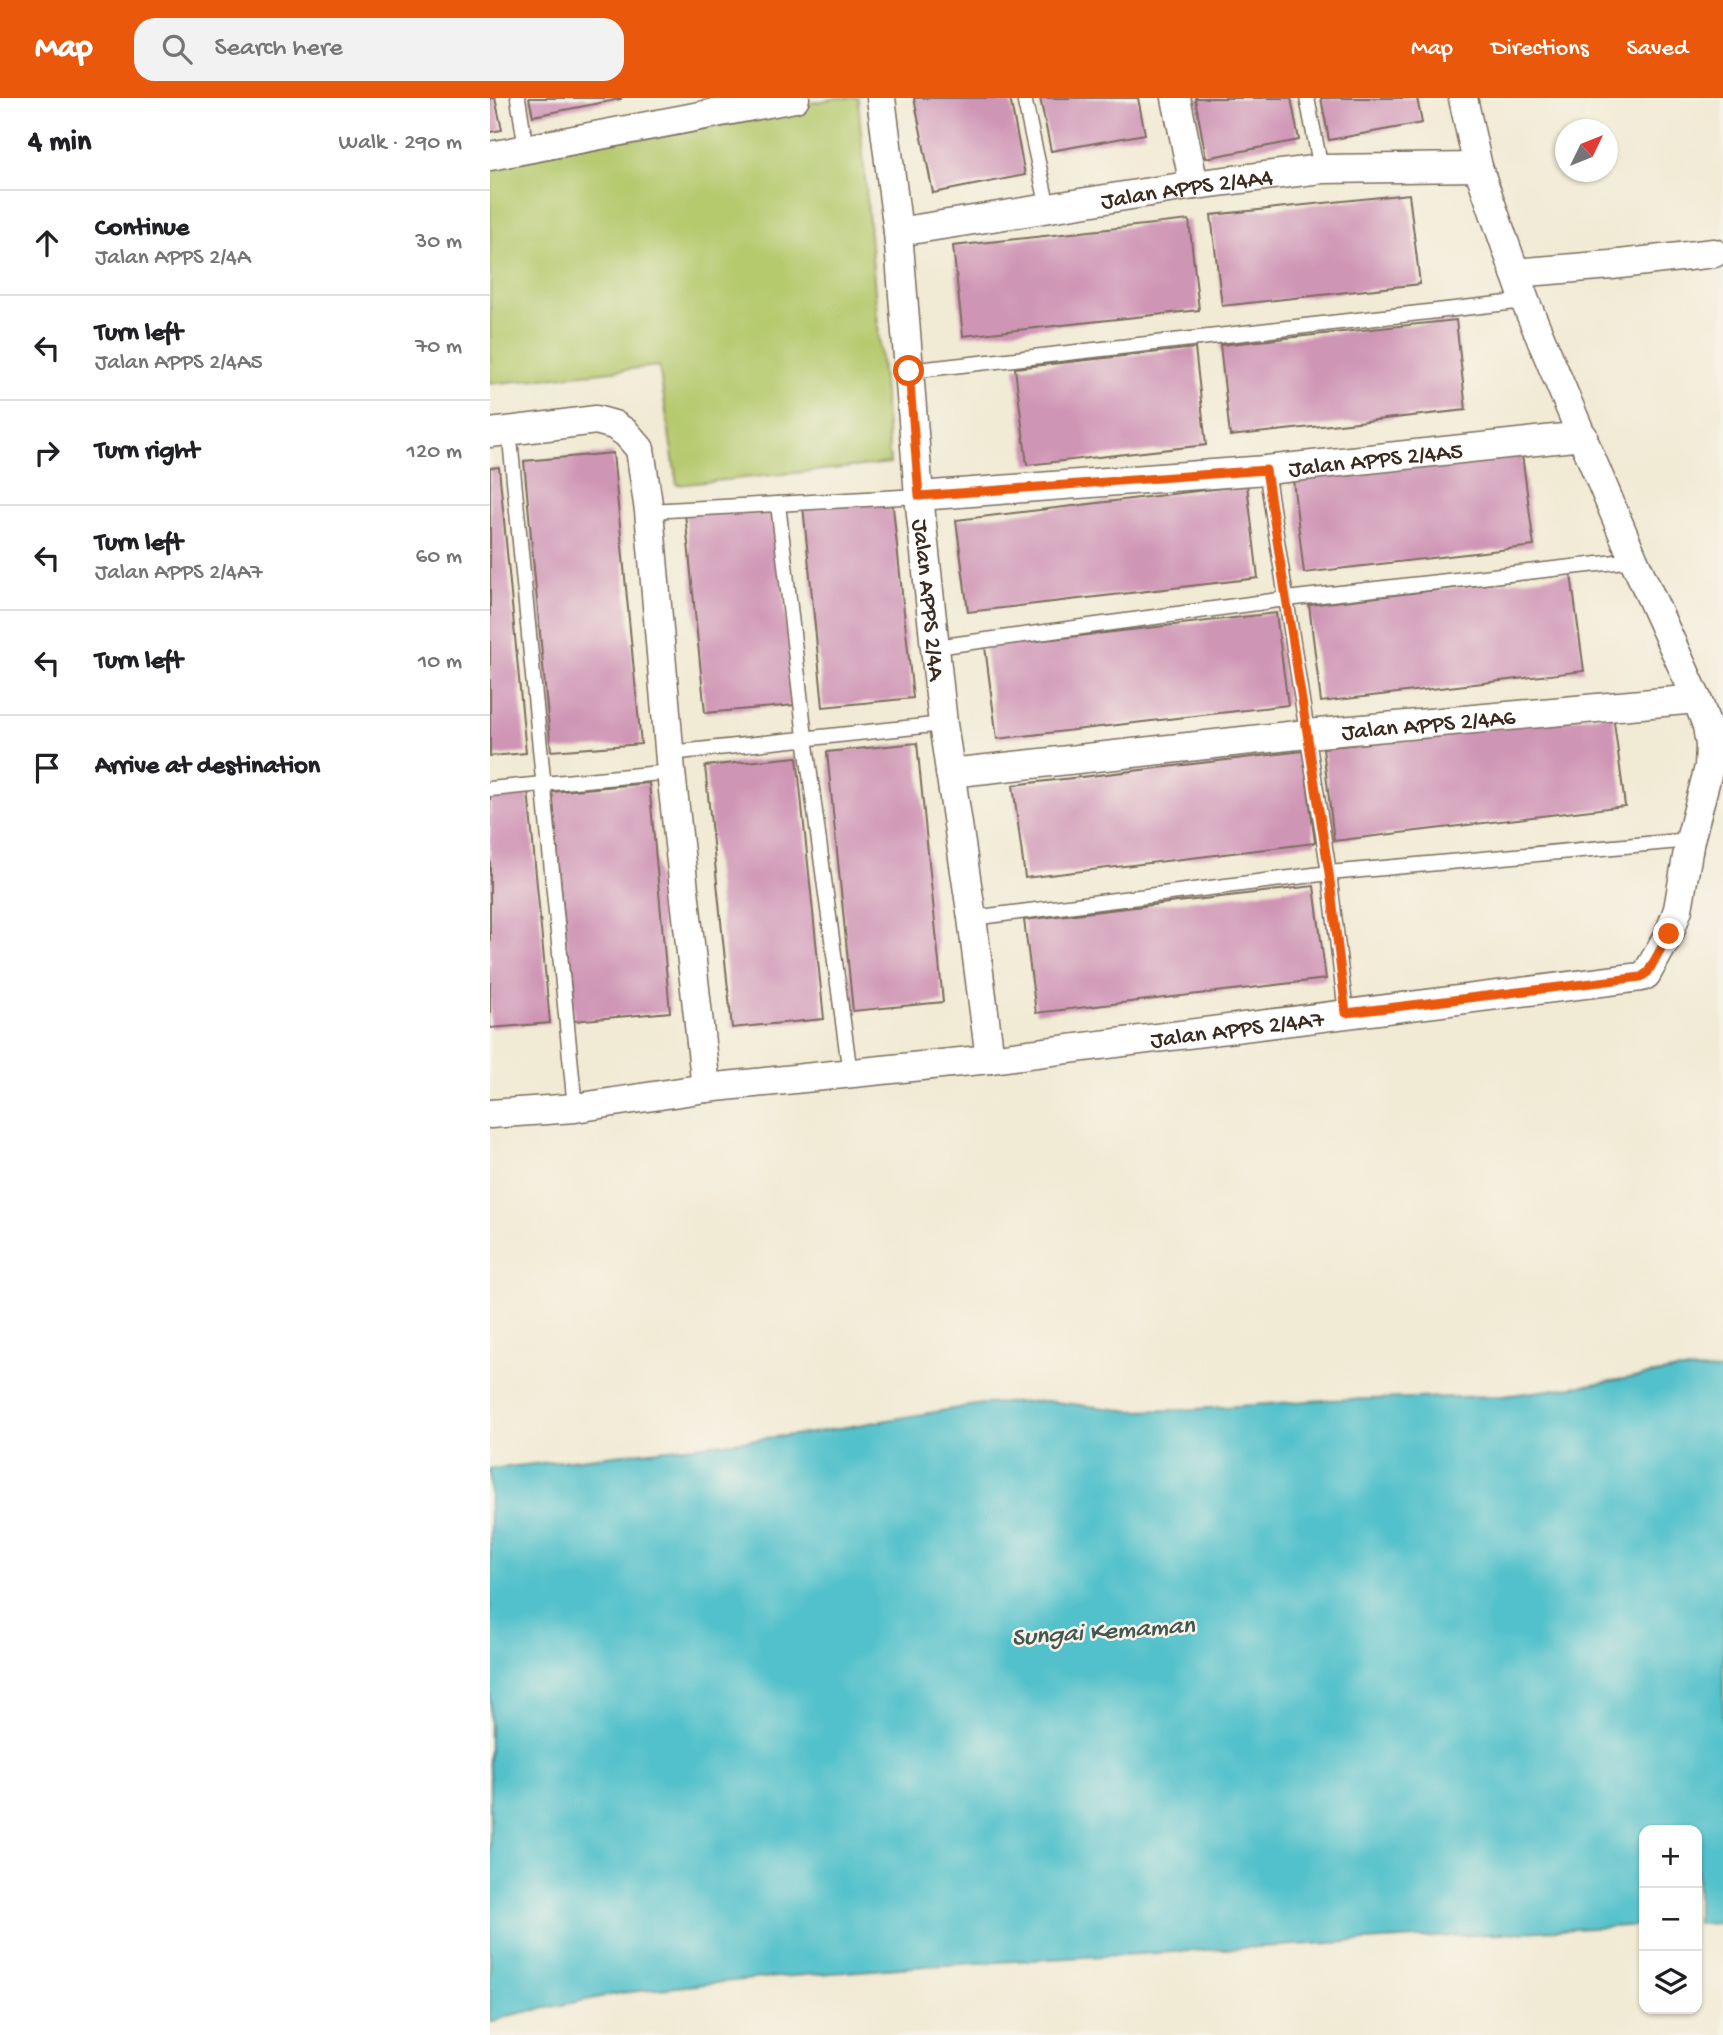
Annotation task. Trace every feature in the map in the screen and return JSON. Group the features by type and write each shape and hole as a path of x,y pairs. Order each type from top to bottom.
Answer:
{"street":[{"path":"490,156 795,98"},
{"name":"Jalan APPS 2/4A","path":"881,98 898,232 919,496 943,724 990,1059"},
{"path":"1176,98 1194,185"},
{"path":"1463,98 1478,167 1525,301 1707,726 1709,767 1690,840"},
{"name":"Jalan APPS 2/4A4","path":"898,232 1194,185 1321,169 1478,167"},
{"path":"1515,273 1714,253"},
{"path":"499,431 596,420 614,425 626,433 640,449 649,510 670,762 706,1088"},
{"name":"Jalan APPS 2/4A5","path":"919,496 1266,470 1583,436"},
{"name":"Jalan APPS 2/4A6","path":"950,773 1307,734 1697,699"},
{"name":"Jalan APPS 2/4A7","path":"490,1114 575,1108 706,1088 990,1059 1641,977 1648,972 1669,934 1678,909 1690,840"}],"lane":[{"path":"518,98 526,149"},
{"path":"1024,98 1048,208"},
{"path":"1307,98 1321,169"},
{"path":"909,371 1525,301"},
{"path":"499,431 543,785 575,1108"},
{"path":"1266,470 1329,873 1346,1013"},
{"path":"649,510 919,496"},
{"path":"778,503 805,737 850,1074"},
{"path":"936,647 1286,599 1634,560"},
{"path":"490,789 543,785 805,737 943,724"},
{"path":"972,918 1329,873 1690,840"}],"green space":[{"path":"838,98 858,98 890,463 677,485 659,366 490,384 490,161"}],"water":[{"name":"Sungai Kemaman","path":"1679,1370 1723,1371 1723,1923 1702,1924 1702,1825 1639,1825 1639,1925 926,1966 752,1979 621,1993 511,2015 490,2022 490,1469 811,1433 982,1404 1047,1401 1131,1411 1181,1410 1323,1400 1503,1396"}],"building":[{"path":"490,98 495,98 502,130 490,132"},
{"path":"529,98 621,98 621,99 533,116"},
{"path":"914,98 1010,98 1025,175 933,193"},
{"path":"1040,98 1138,98 1145,134 1051,151"},
{"path":"1195,98 1291,98 1299,140 1206,158"},
{"path":"1321,98 1417,98 1422,123 1329,140"},
{"path":"1409,194 1420,284 1222,306 1211,215"},
{"path":"1189,220 1199,310 963,336 953,246"},
{"path":"1456,320 1466,410 1230,436 1220,345"},
{"path":"1195,348 1206,445 1027,465 1015,368"},
{"path":"613,453 641,744 551,751 524,461"},
{"path":"1522,454 1534,546 1304,573 1293,480"},
{"path":"499,467 526,753 490,756 490,468"},
{"path":"1247,485 1258,578 968,612 956,520"},
{"path":"892,498 913,698 823,707 803,506"},
{"path":"775,504 795,705 705,713 685,513"},
{"path":"1571,574 1584,671 1321,702 1309,605"},
{"path":"1276,613 1288,705 997,739 985,647"},
{"path":"1613,714 1625,806 1334,841 1323,748"},
{"path":"917,743 943,1002 853,1011 827,752"},
{"path":"1303,751 1315,843 1025,878 1013,785"},
{"path":"797,757 824,1019 732,1028 705,766"},
{"path":"649,783 670,1012 574,1021 552,792"},
{"path":"528,790 550,1023 490,1028 490,793"},
{"path":"1314,886 1326,979 1036,1013 1024,920"}],"route":[{"path":"909,371 919,496 1266,470 1329,873 1346,1013 1641,977 1648,972 1669,934"}]}
